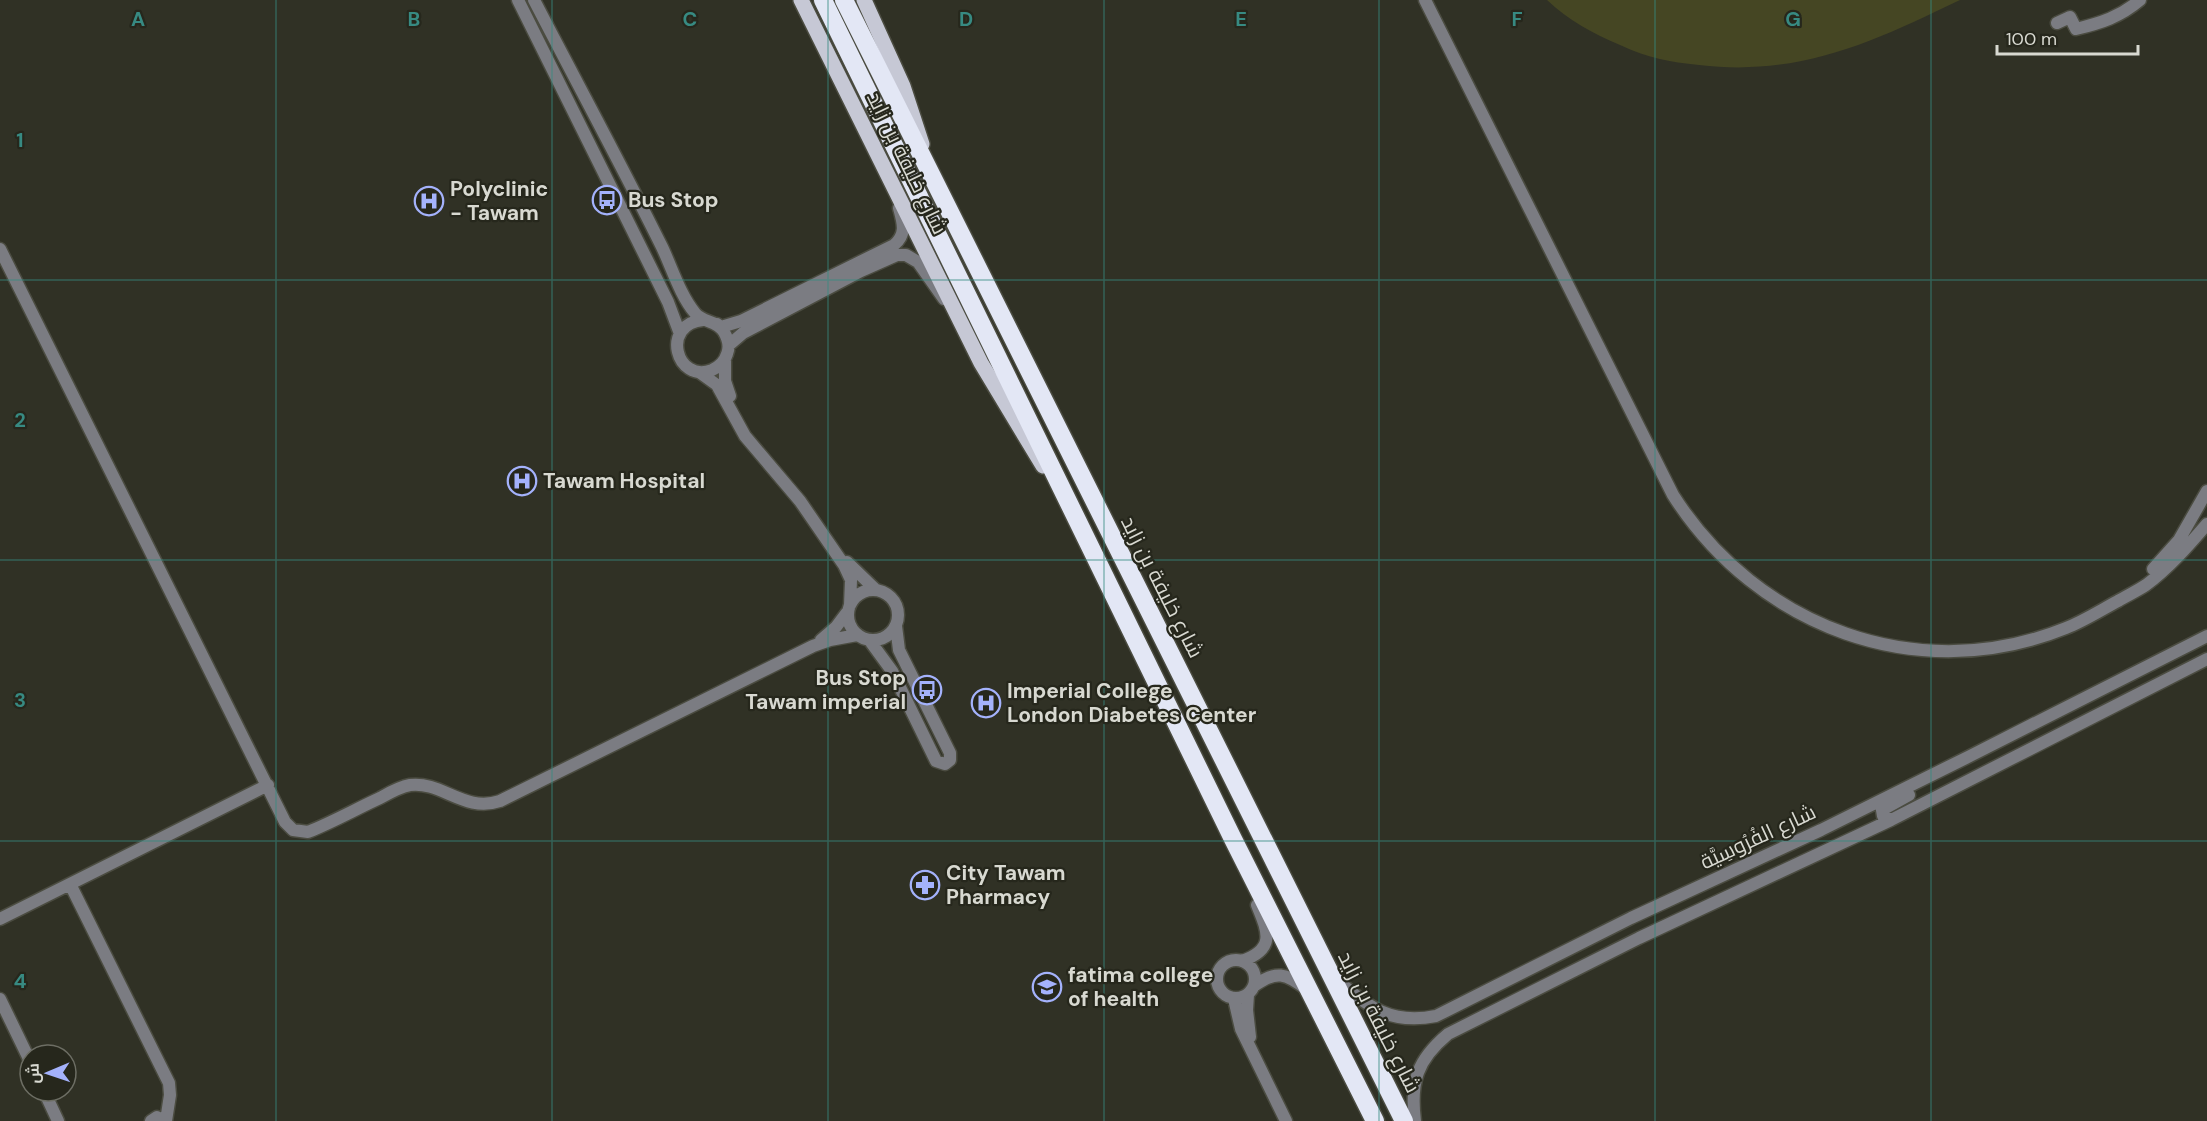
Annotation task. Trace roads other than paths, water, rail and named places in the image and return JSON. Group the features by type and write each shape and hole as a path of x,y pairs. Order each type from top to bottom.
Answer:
{"highway":[{"name":"شارع خليفة بن زايد","path":"824,0 1233,839 1375,1121"},
{"name":"شارع خليفة بن زايد","path":"844,0 1404,1121"}],"main road":[{"name":"شارع خليفة بن زايد","path":"801,0 954,309 1001,398 1067,499"},
{"name":"شارع خليفة بن زايد","path":"864,0 903,86 918,128 928,170"}],"street":[{"path":"518,0 669,302 680,334"},
{"path":"534,0 689,303 703,320"},
{"path":"1425,0 1662,475 1698,530 1712,547 1744,577 1777,601 1826,627 1884,645 1932,651 1986,649 2041,637 2075,624 2130,596 2162,572 2207,524"},
{"path":"2057,23 2070,17 2076,30 2103,23 2140,0"},
{"path":"575,114 582,112 586,115 601,138 607,141"},
{"path":"813,646 836,627 849,608 861,593 876,590 886,593 895,602 898,614 896,626 900,650 950,753 950,760 945,764 936,761 892,671 870,641 857,635 848,621 849,608 852,587 844,565 800,501 741,431 722,391 712,380 687,367 679,357 677,346 680,334 690,324 703,320 721,327 741,321 894,245 903,229 896,192"},
{"path":"0,249 285,822 294,830 304,833 410,785 428,788 474,804 493,803 813,646 857,635"},
{"path":"876,590 848,562 800,490 743,422 728,393 725,381 725,359 729,345 743,333 861,271 897,255 911,257 918,262 954,309"},
{"path":"717,324 725,333 729,345"},
{"path":"699,372 714,369 725,359"},
{"path":"2121,599 2172,550 2186,530 2207,491"},
{"path":"870,641 885,638 896,626"},
{"name":"شارع الفُرُوسِيَّة","path":"1328,971 1356,997 1379,1012 1395,1018 1409,1019 1436,1016 1631,918 1821,830 2207,636"},
{"name":"شارع الفُرُوسِيَّة","path":"1415,1121 1414,1079 1429,1053 1448,1034 1639,938 1891,819 2207,659"},
{"path":"1891,819 1883,816 1881,812 1884,808 1957,768 1970,756"},
{"path":"0,919 268,785"},
{"path":"1233,839 1267,932 1265,945 1259,954 1242,961 1233,960 1224,963 1216,975 1219,989 1224,995 1234,999 1251,990 1268,976 1281,975 1296,981 1311,994"},
{"path":"70,884 166,1076 170,1089 169,1101 159,1120"},
{"path":"1242,961 1253,971 1248,1026 1255,1056"},
{"path":"0,999 21,1043"},
{"path":"1234,999 1240,1029 1286,1121"},
{"path":"50,1103 58,1121"}],"place":[{"name":"Bus Stop","path":"607,200"},
{"name":"Polyclinic - Tawam","path":"429,201"},
{"name":"Tawam Hospital","path":"522,481"},
{"name":"Bus Stop Tawam imperial","path":"927,690"},
{"name":"Imperial College London Diabetes Center","path":"986,703"},
{"name":"City Tawam Pharmacy","path":"925,885"},
{"name":"fatima college of health","path":"1047,987"}]}
